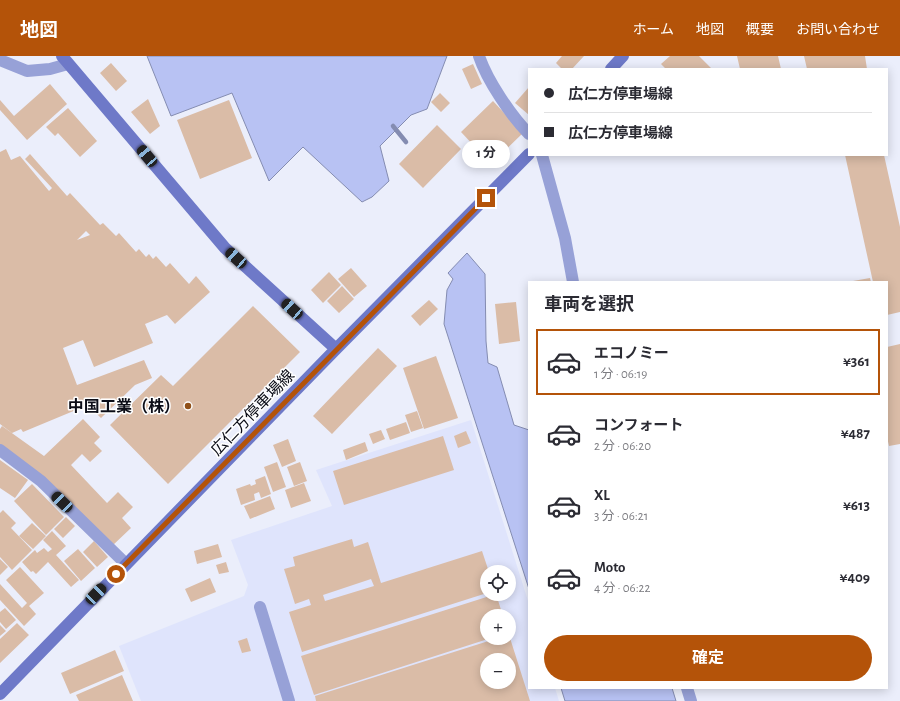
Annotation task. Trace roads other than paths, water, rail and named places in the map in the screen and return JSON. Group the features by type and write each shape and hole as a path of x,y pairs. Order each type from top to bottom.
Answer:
{"main road":[{"path":"612,68 623,56"},
{"path":"65,60 225,248 336,349"},
{"name":"広仁方停車場線","path":"0,694 336,349 528,155"}],"street":[{"path":"479,56 486,73 513,116 528,133"},
{"path":"0,60 28,71 50,69 65,60"},
{"path":"542,156 565,238 574,281"},
{"path":"0,450 41,481 126,564"},
{"path":"260,607 289,701"},
{"path":"687,689 691,701"}],"water":[{"path":"147,56 447,56 427,109 411,115 380,146 389,181 372,197 362,202 303,147 269,181 232,93 171,116"},
{"path":"467,253 485,274 486,341 488,363 497,367 514,425 528,430 528,586 444,324 447,290 453,279 448,273"},
{"path":"561,689 672,689 676,701 565,701"}],"waterway":[{"path":"393,126 406,142"}],"place":[{"name":"中国工業（株）","path":"188,406"}]}
